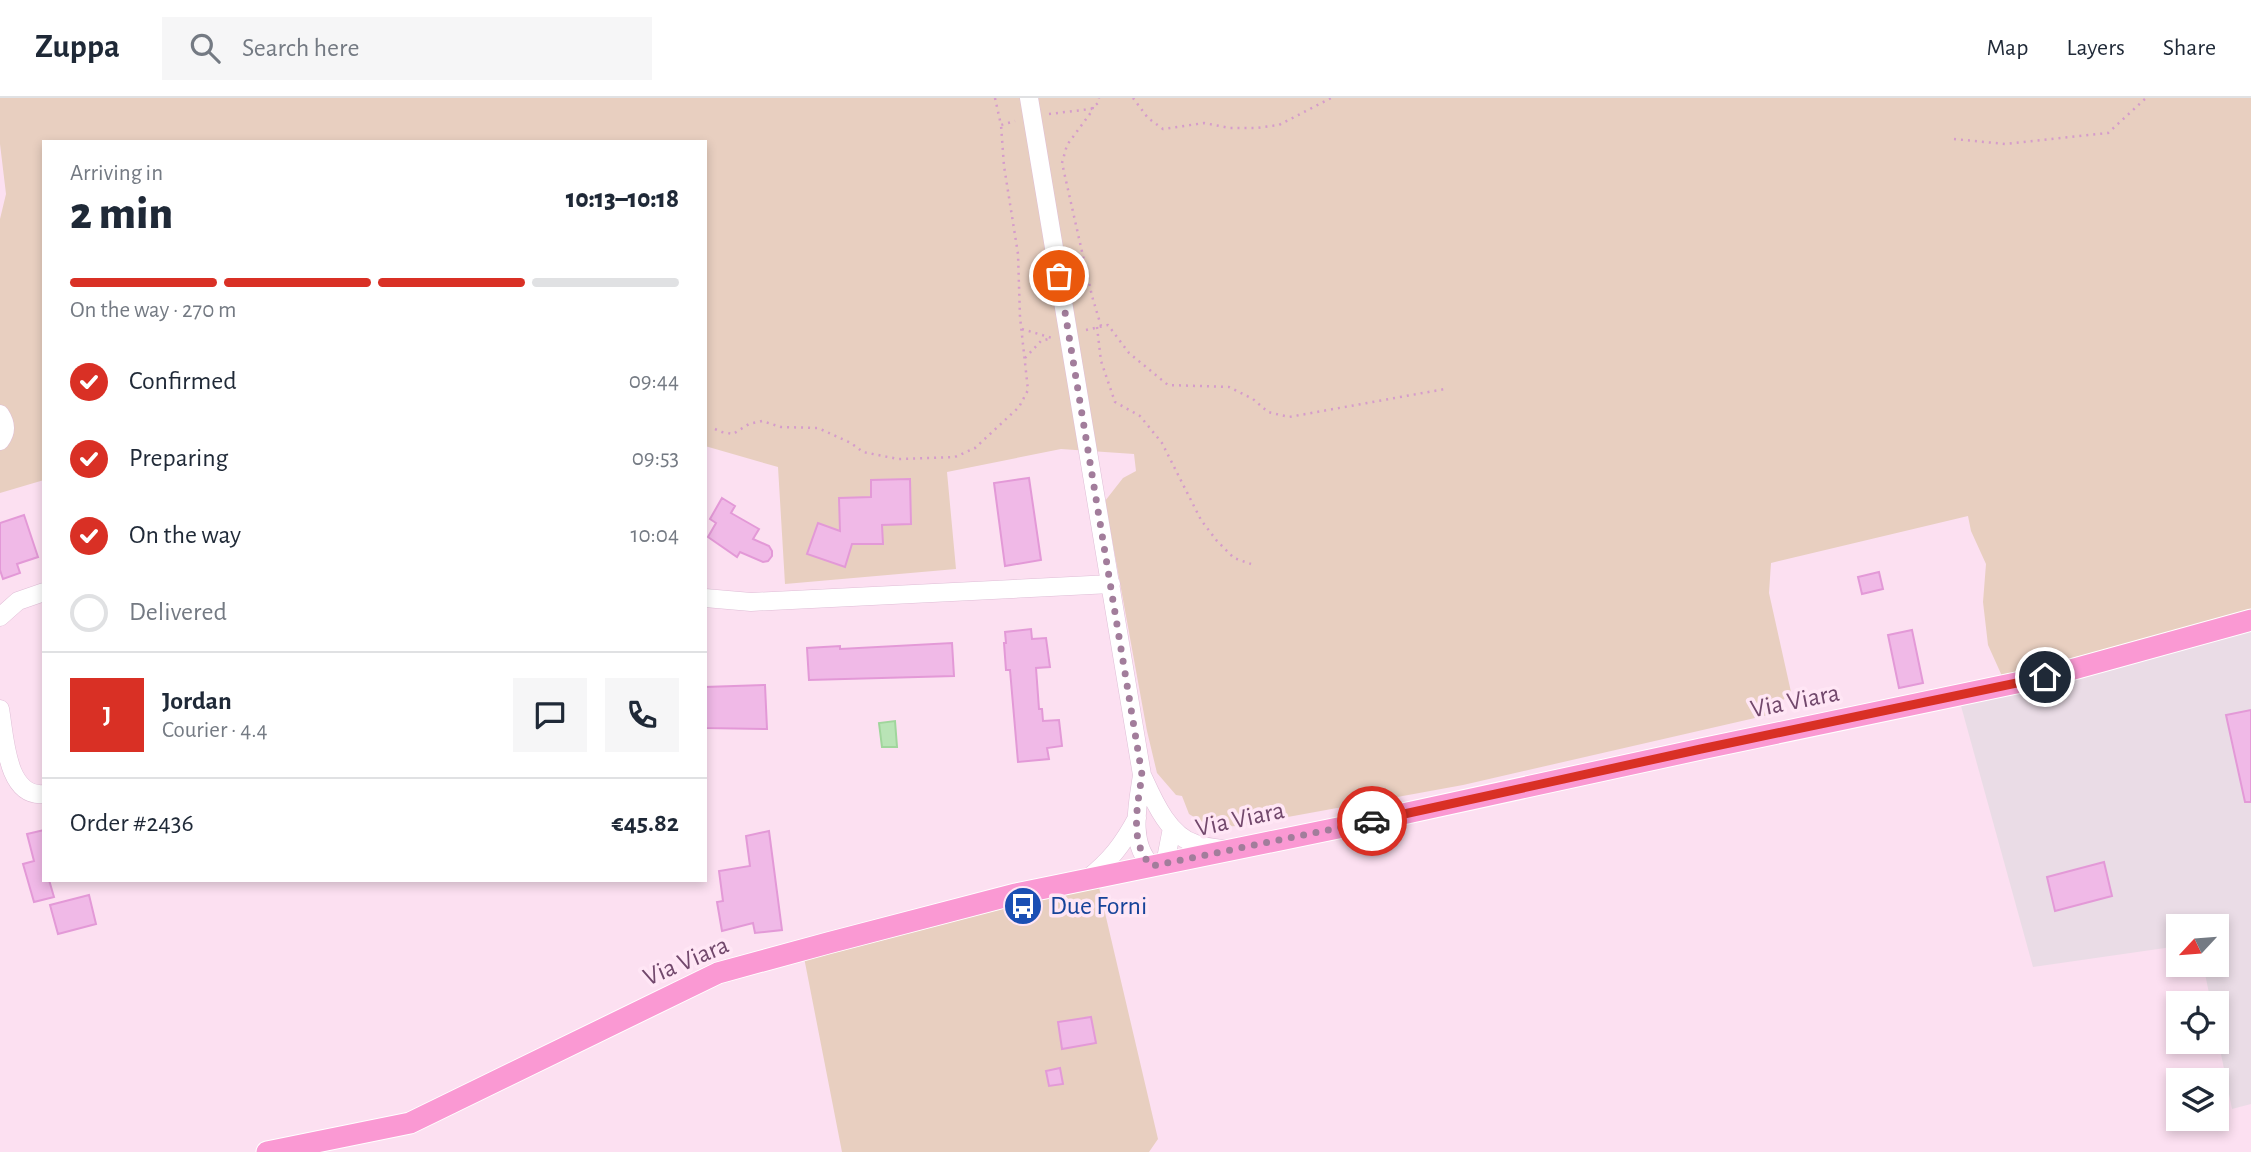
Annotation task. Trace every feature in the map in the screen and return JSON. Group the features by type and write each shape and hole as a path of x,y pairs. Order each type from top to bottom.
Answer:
{"main road":[{"name":"Via Viara","path":"267,1152 410,1124 718,973 1016,894 2045,677 2251,620"}],"street":[{"path":"1029,98 1142,775 1156,805 1172,828 1193,844 1229,850"},
{"path":"0,414 5,425 4,436 0,441"},
{"path":"707,598 751,601 1111,584"},
{"path":"0,617 18,601 42,593"},
{"path":"0,709 12,772 26,792 42,794"},
{"path":"1142,775 1136,818 1140,848 1145,859 1158,865 1172,828"},
{"path":"1087,879 1103,867 1122,846 1136,818"}],"path":[{"path":"1133,98 1148,118 1163,129 1204,123 1230,128 1256,128 1279,124 1331,98"},
{"path":"1954,139 2005,144 2108,132 2146,98"},
{"path":"1093,107 1067,145 1062,163 1099,327 1101,361 1115,402 1140,416 1162,443 1201,520 1217,541 1234,558 1251,564"},
{"path":"715,429 733,434 749,424 762,421 781,427 818,428 863,452 898,459 955,457 975,448 1019,407 1028,390 1018,254 1004,166 1001,125"},
{"path":"1086,330 1108,325 1129,353 1168,385 1229,387 1253,399 1268,412 1289,417 1445,389"},
{"path":"1022,329 1053,338 1041,341 1025,358"}],"shaded area":[{"path":"0,98 2251,98 2251,612 2002,676 1988,645 1983,602 1986,564 1971,531 1968,516 1771,563 1769,593 1791,692 1768,715 1463,785 1238,826 1210,827 1189,814 1182,796 1176,795 1157,773 1147,731 1105,501 1123,478 1136,471 1134,454 1061,449 947,472 956,569 785,584 778,467 707,447 707,140 42,140 42,481 0,493 0,219 6,194 0,144"},
{"path":"2251,628 2251,1104 2232,1109 2229,1068 2224,1068 2221,1054 2229,1054 2229,991 2209,991 2206,977 2230,976 2230,914 2166,914 2166,948 2033,967 1958,695"},
{"path":"895,721 897,747 882,747 879,723"},
{"path":"1098,883 1158,1139 1149,1152 842,1152 801,942"}],"building":[{"path":"1029,478 1041,560 1005,566 994,483"},
{"path":"910,479 911,524 882,525 883,544 852,544 845,567 807,554 818,523 840,531 839,498 871,497 871,480"},
{"path":"722,498 735,506 731,513 759,529 753,539 769,546 772,556 768,561 763,562 740,552 737,557 708,537 716,523 710,519"},
{"path":"24,515 38,557 17,564 20,573 3,579 0,570 0,523"},
{"path":"1879,572 1883,589 1862,594 1858,577"},
{"path":"1031,629 1032,639 1046,638 1050,667 1036,668 1039,709 1042,709 1043,721 1059,720 1062,746 1047,748 1049,759 1018,762 1010,670 1006,670 1005,632"},
{"path":"1912,630 1923,683 1899,688 1888,635"},
{"path":"952,643 954,676 809,680 807,648 840,646 840,649"},
{"path":"765,685 767,729 707,728 707,687"},
{"path":"2251,710 2251,802 2245,802 2226,715"},
{"path":"42,830 42,882 50,882 54,897 34,902 23,864 34,861 27,834"},
{"path":"769,831 782,930 755,933 753,923 722,931 717,902 723,901 719,871 750,866 746,836"},
{"path":"2104,862 2112,896 2055,911 2047,877"},
{"path":"89,895 96,924 58,934 50,905"},
{"path":"1091,1017 1096,1043 1062,1049 1058,1022"},
{"path":"1060,1068 1063,1084 1049,1086 1046,1071"}],"way so far":[{"path":"1059,276 1142,775 1136,818 1140,848 1145,859 1152,866 1372,821"}],"place":[{"name":"Due Forni","path":"1023,906"}],"route":[{"path":"1372,821 2045,677"}]}
